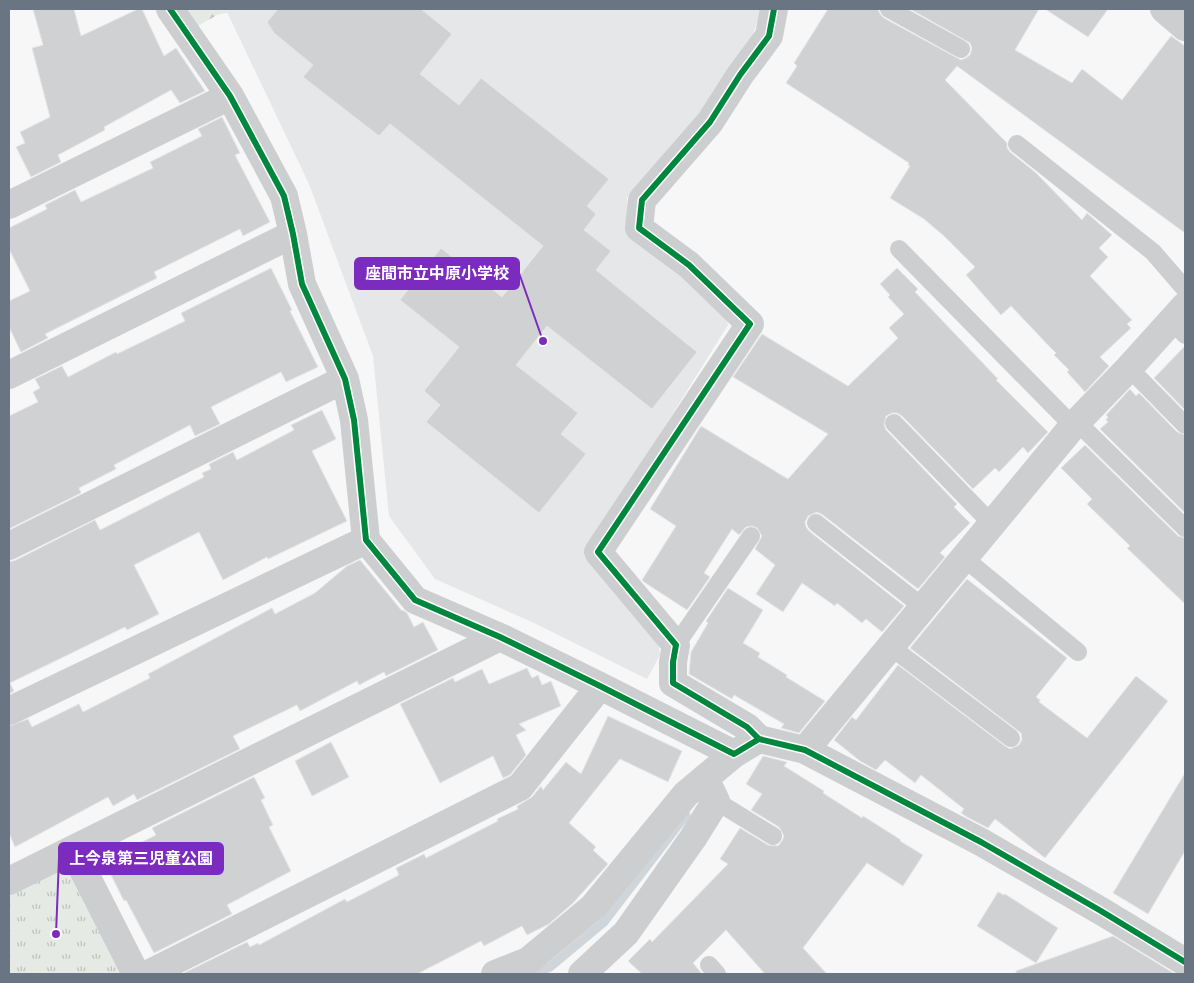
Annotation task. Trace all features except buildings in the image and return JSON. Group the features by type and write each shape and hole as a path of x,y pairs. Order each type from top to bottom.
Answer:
{"street":[{"path":"170,9 230,96 284,196 302,284 345,379 354,420 366,540 415,600 500,637 734,754"},
{"path":"774,9 768,36 710,122 642,200 640,228 690,265 750,324 598,552 676,645 673,662 673,683 747,728 759,738 805,750 981,842 1185,962"},
{"path":"1164,9 1185,27"},
{"path":"9,205 230,96"},
{"path":"9,375 293,234"},
{"path":"805,750 1075,424 1129,368 1181,321"},
{"path":"9,546 345,379"},
{"path":"9,711 366,540"},
{"path":"9,881 500,637"},
{"path":"148,974 520,787 600,686"},
{"path":"582,974 626,933 693,838 710,790 734,754 759,738"},
{"path":"495,974 528,961 593,907 686,794 710,790"},
{"path":"73,850 136,974"}],"lane":[{"path":"889,9 961,49"},
{"path":"1017,144 1153,252 1185,289"},
{"path":"899,248 1075,424 1185,528"},
{"path":"1129,368 1185,425"},
{"path":"894,423 992,524"},
{"path":"816,523 923,607"},
{"path":"676,645 751,536"},
{"path":"964,558 1078,652"},
{"path":"891,647 1011,738"},
{"path":"710,790 773,836"}],"shaded area":[{"path":"227,9 762,9 748,49 708,110 627,198 628,228 724,309 728,325 584,556 657,635 660,655 647,679 534,623 435,579 389,516 373,356 309,184"}],"green space":[{"path":"175,9 243,9 217,15 196,27"},
{"path":"58,871 73,875 125,974 9,974 9,894"}],"waterway":[{"path":"533,974 550,967 604,922 686,815"}],"cycle path":[{"path":"170,9 230,96 284,196 302,284 345,379 354,420 366,540 415,600 500,637 734,754 759,739"},
{"path":"774,9 769,36 740,75 710,122 642,200 639,228 689,265 750,324 598,552 676,645 673,662 673,683 747,727 759,739 805,750 981,842 1185,962"}],"place":[{"name":"座間市立中原小学校","path":"543,341"},
{"name":"上今泉第三児童公園","path":"56,934"}]}
